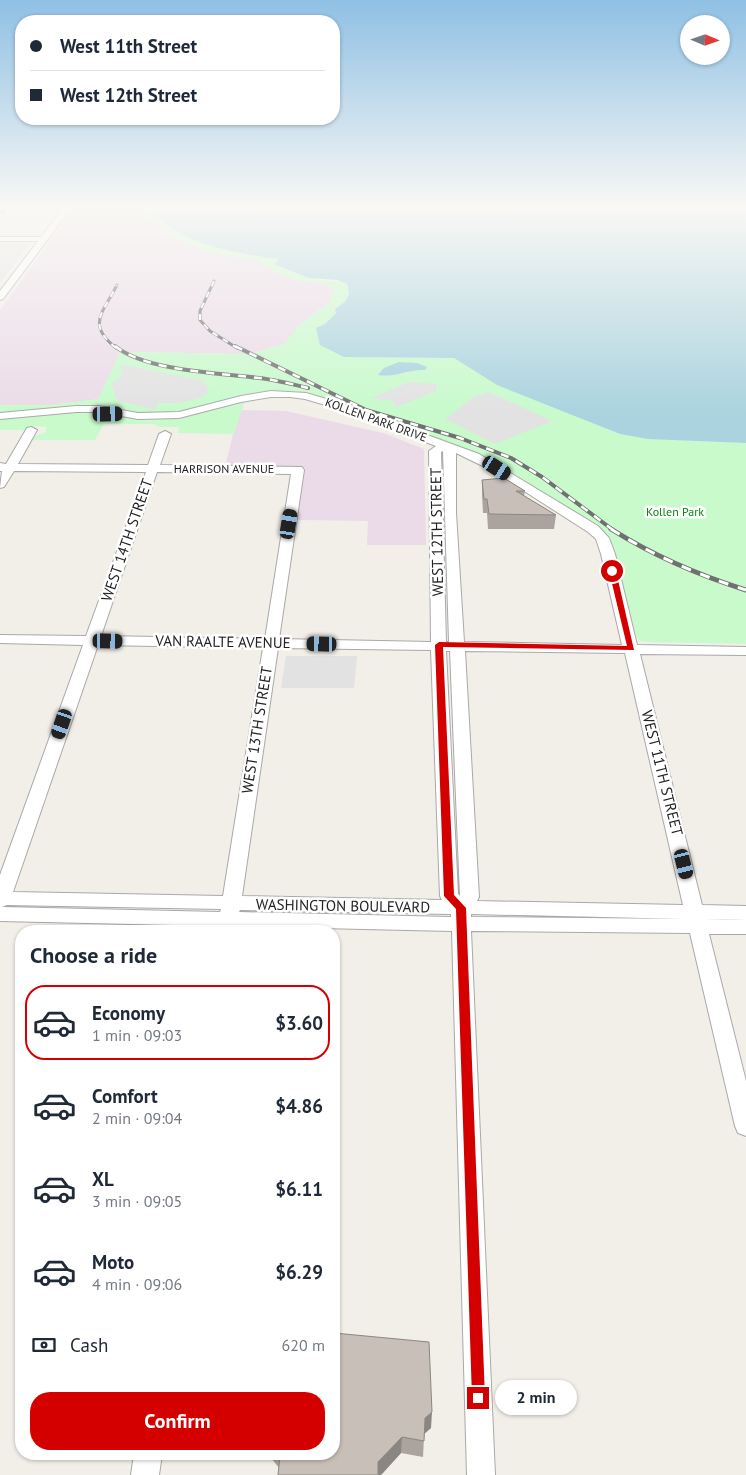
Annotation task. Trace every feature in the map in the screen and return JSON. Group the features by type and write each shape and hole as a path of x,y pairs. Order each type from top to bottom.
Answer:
{"street":[{"path":"0,297 16,276"},
{"name":"KOLLEN PARK DRIVE","path":"0,422 74,415 179,415 242,399 271,394 306,396 336,405 475,456 593,529 602,538"},
{"name":"KOLLEN PARK DRIVE","path":"0,416 76,409 106,410 127,414"},
{"path":"0,484 5,467 31,430"},
{"name":"WEST 14TH STREET","path":"0,903 165,434"},
{"name":"WEST 12TH STREET","path":"461,916 449,896 439,645 435,451 444,445 450,454 450,513 470,897 461,916 481,1475"},
{"name":"HARRISON AVENUE","path":"5,467 298,470"},
{"name":"WEST 13TH STREET","path":"229,918 298,470"},
{"name":"WEST 11TH STREET","path":"602,538 608,554 746,1126"},
{"name":"VAN RAALTE AVENUE","path":"0,639 746,650"},
{"name":"WASHINGTON BOULEVARD","path":"0,903 229,918 461,916 697,919 746,913"},
{"name":"WASHINGTON BOULEVARD","path":"697,919 746,927"},
{"path":"145,1475 147,1460"}],"shaded area":[{"path":"0,276 5,276 0,283"},
{"path":"25,276 300,276 333,287 331,301 299,325 285,344 251,354 120,352 99,399 51,405 0,405 0,310"},
{"path":"124,365 204,381 209,390 203,397 181,403 157,403 157,409 117,401 112,384 123,375 120,366"},
{"path":"409,382 436,384 436,391 397,407 394,406 394,401 371,398"},
{"path":"489,392 552,421 495,444 445,419 474,397"},
{"path":"239,410 286,411 383,433 424,449 426,545 367,545 368,521 297,520 305,468 225,467"},
{"path":"286,656 357,656 354,688 281,688"}],"green space":[{"name":"Kollen Park","path":"284,276 305,276 347,284 348,292 346,299 325,324 344,357 454,358 496,384 620,434 656,439 746,443 746,644 640,641 636,636 609,536 493,462 318,396 280,392 246,397 234,434 178,433 179,427 160,427 154,424 104,424 95,440 32,440 35,436 46,432 46,427 35,426 24,430 0,430 0,405 51,405 98,399 120,352 251,354 284,344 299,325 331,301 333,287"}],"water":[{"path":"304,276 746,276 746,443 648,439 620,434 497,385 454,358 344,357 320,345 316,328 325,324 336,313 335,309 345,302 349,294 347,284 337,280"},
{"path":"399,362 417,363 427,367 425,370 384,376 378,375 384,368"}],"building":[{"path":"504,478 525,491 516,491 556,515 489,514 487,499 484,499 482,480"},
{"path":"340,1334 429,1342 432,1412 425,1418 424,1441 402,1437 378,1462 378,1475 278,1475 280,1460 340,1460"}],"railway":[{"path":"214,281 200,311 200,320 210,331 237,348"},
{"path":"116,348 107,340 99,325 103,311 117,285"},
{"path":"115,346 128,354 163,366 265,379 308,388"},
{"path":"235,346 366,410 460,438 511,458 542,477 613,530"},
{"path":"611,529 643,548 677,564 746,590"}],"route":[{"path":"478,1398 461,908 449,896 439,645 631,649 612,571"}]}
